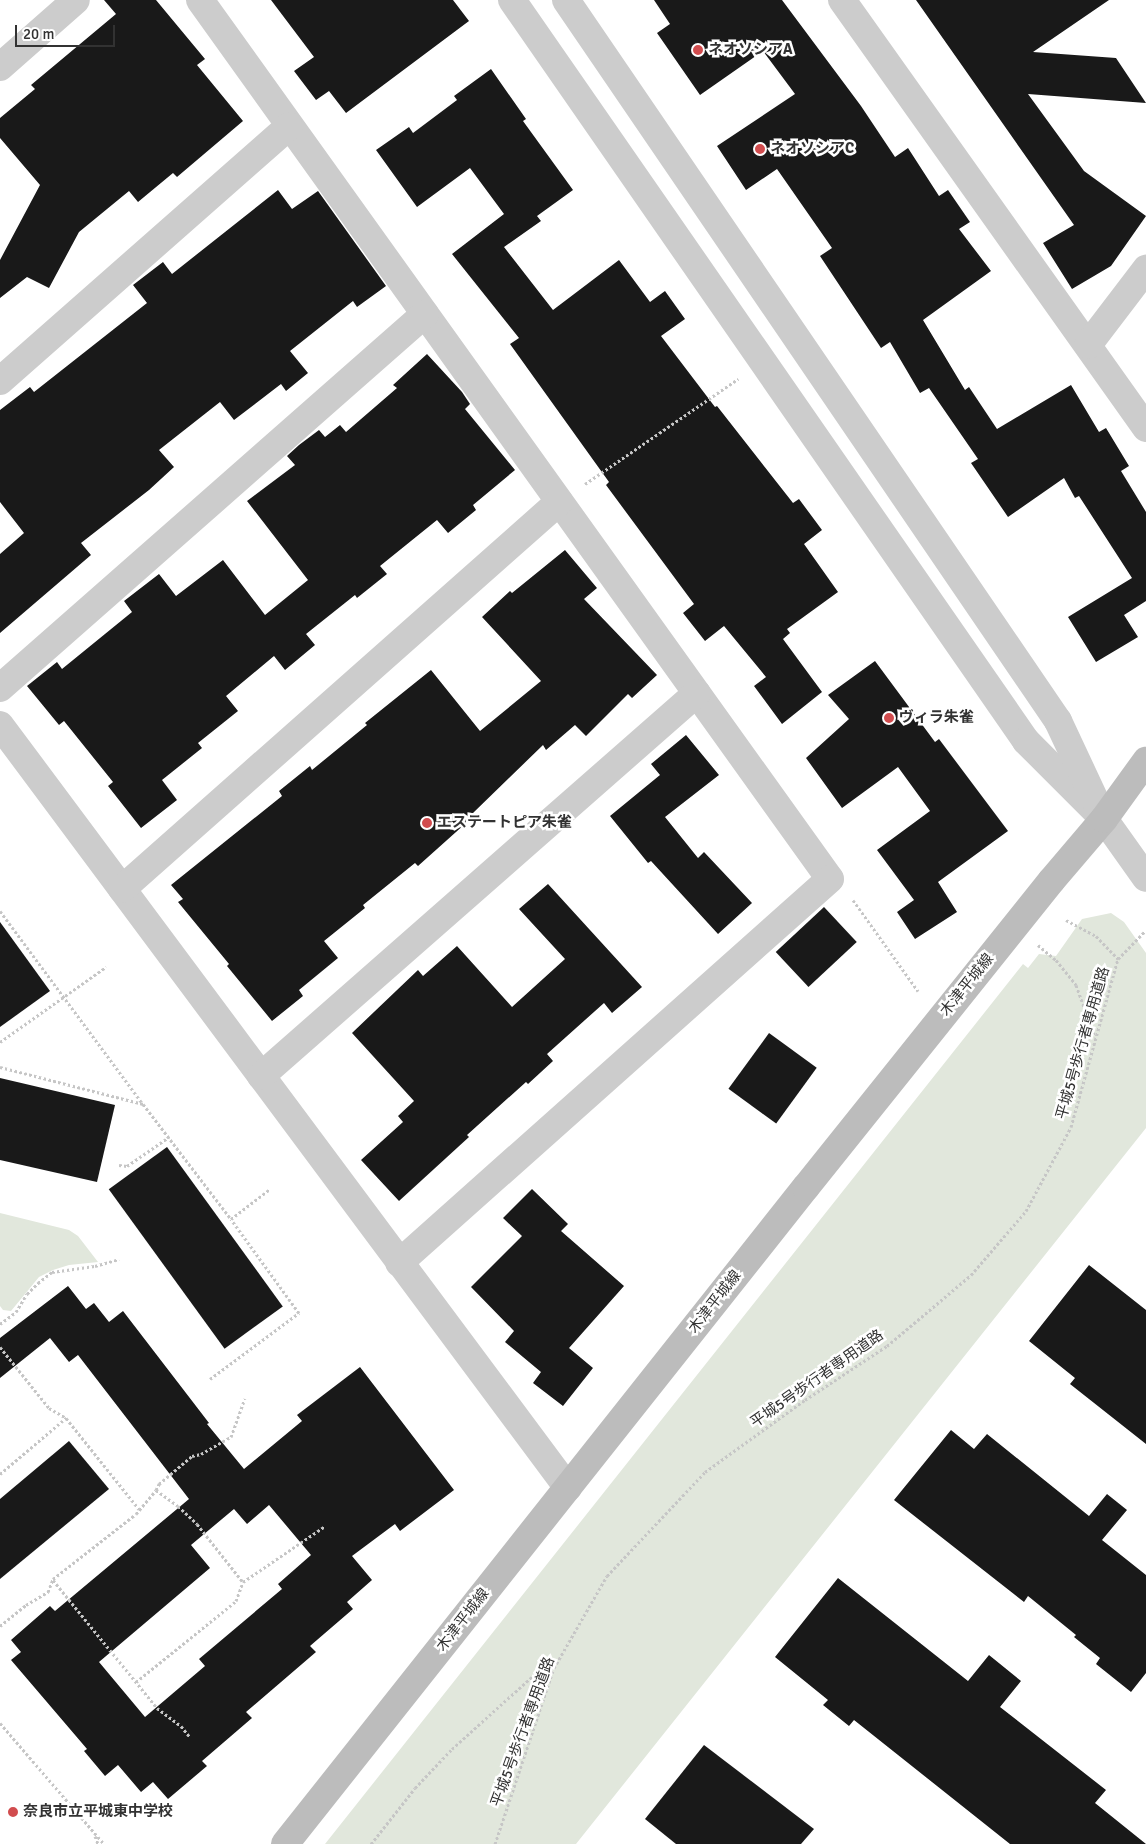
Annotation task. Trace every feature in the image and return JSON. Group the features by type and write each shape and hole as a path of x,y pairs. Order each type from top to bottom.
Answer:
{"main road":[{"name":"木津平城線","path":"285,1844 1027,911 1104,819 1146,762"}],"street":[{"path":"0,67 76,0"},
{"path":"200,0 830,879 399,1263"},
{"path":"512,0 1026,742 1104,819 1146,878"},
{"path":"566,0 1058,720 1104,819"},
{"path":"842,0 1146,428"},
{"path":"0,381 289,126"},
{"path":"1088,344 1146,269"},
{"path":"0,688 426,314"},
{"path":"122,889 559,502"},
{"path":"261,1076 697,693"},
{"path":"0,725 568,1488"}],"path":[{"path":"559,502 743,376"},
{"path":"830,879 845,889 918,992"},
{"path":"0,911 231,1219 299,1313 210,1378"},
{"path":"1066,920 1096,936 1118,959"},
{"name":"平城5号歩行者専用道路","path":"495,1844 554,1668 607,1576 705,1472 805,1400 887,1346 971,1275 1026,1211 1071,1127 1118,959 1145,931"},
{"path":"1038,944 1056,960 1076,985 1096,1038"},
{"path":"0,1042 106,967"},
{"path":"0,1067 143,1104"},
{"path":"119,1165 127,1166 169,1136"},
{"path":"231,1219 270,1189"},
{"path":"1,1322 16,1312 28,1294 52,1272 95,1266 119,1259"},
{"path":"0,1347 49,1408 66,1418 140,1509"},
{"path":"0,1626 26,1605 48,1592 53,1579 140,1509 159,1484 192,1456 201,1454 231,1437 245,1398"},
{"path":"0,1474 66,1418"},
{"path":"156,1490 198,1524 243,1582"},
{"path":"136,1682 236,1601 243,1582 325,1526"},
{"path":"53,1579 157,1708 182,1726 189,1736"},
{"path":"371,1844 415,1788 452,1749 536,1673 554,1668"},
{"path":"0,1723 95,1836 104,1844"},
{"path":"95,1836 98,1844"}],"shaded area":[{"path":"1111,913 1124,922 1146,953 1146,1128 576,1844 325,1844 1023,964 1028,968 1039,954 1056,956 1082,919"},
{"path":"0,1213 69,1230 78,1236 98,1262 69,1265 39,1277 11,1311 3,1310 0,1306"}],"building":[{"path":"104,0 156,0 205,59 197,65 243,121 177,177 173,173 138,202 129,191 79,232 49,288 27,277 0,298 0,260 40,185 0,138 0,118 35,89 31,85 116,14"},
{"path":"271,0 453,0 469,21 346,113 329,91 316,100 294,71 314,57"},
{"path":"654,0 782,0 861,106 895,157 908,148 939,196 948,190 970,222 959,229 991,271 923,320 965,390 969,387 997,429 1071,385 1099,432 1106,428 1129,466 1121,471 1146,512 1146,601 1124,615 1138,637 1096,662 1068,617 1132,578 1079,496 1075,498 1064,478 1008,517 971,463 978,459 929,388 920,393 890,342 881,348 820,256 832,248 777,169 746,190 717,146 795,94 763,51 700,95 657,33 670,24"},
{"path":"916,0 1109,0 1033,52 1116,58 1146,103 1028,94 1084,171 1146,216 1111,266 1072,289 1043,243 1074,225"},
{"path":"491,69 526,119 523,121 573,190 537,216 541,221 504,247 553,310 619,260 650,302 665,291 685,319 661,336 715,407 717,406 793,503 799,499 822,530 804,544 838,592 787,629 790,633 783,639 822,692 782,724 754,686 766,677 724,626 705,641 683,613 694,604 606,485 609,482 510,344 519,338 452,254 504,214 470,168 417,207 376,150 409,127 413,133 457,100 454,96"},
{"path":"278,190 292,209 318,191 386,286 357,307 353,301 290,351 308,373 286,391 281,384 234,420 220,402 159,450 174,467 149,490 81,543 91,555 0,633 0,554 24,533 0,502 0,410 30,387 34,392 147,303 133,285 163,262 172,274"},
{"path":"427,354 462,392 470,404 465,409 515,470 473,505 476,510 448,533 437,520 380,566 387,574 357,598 355,595 306,634 315,645 285,670 274,656 226,696 238,711 198,743 202,748 162,780 177,800 141,828 108,786 113,782 64,721 59,725 27,686 57,662 62,669 132,612 124,601 159,574 176,596 223,560 265,615 308,580 247,501 295,465 287,456 299,445 319,430 325,437 340,425 346,432 397,388 393,385"},
{"path":"565,550 597,588 584,599 657,675 632,698 628,694 586,736 575,725 546,750 543,745 473,813 475,815 418,866 415,863 363,905 365,908 324,941 338,958 299,990 303,996 272,1021 227,966 229,964 178,902 183,899 171,885 282,796 279,791 310,766 312,770 367,725 365,723 431,670 480,731 541,681 482,617 510,591 512,593"},
{"path":"875,661 935,742 939,739 1008,831 938,882 957,912 915,939 897,912 914,900 877,850 930,811 898,767 842,808 806,758 849,719 828,695"},
{"path":"686,735 719,775 665,817 698,858 704,852 752,903 718,934 651,861 648,863 610,816 660,775 651,764"},
{"path":"548,884 642,987 612,1013 604,1003 547,1054 553,1061 528,1084 526,1082 467,1135 469,1137 399,1201 361,1160 403,1122 398,1116 414,1101 352,1033 418,970 423,976 457,946 512,1007 565,959 519,909"},
{"path":"824,907 857,942 808,987 776,952"},
{"path":"0,922 50,991 0,1027"},
{"path":"769,1033 817,1068 776,1124 728,1089"},
{"path":"0,1078 115,1105 97,1182 0,1160"},
{"path":"167,1147 283,1306 225,1349 109,1189"},
{"path":"532,1189 568,1224 561,1231 624,1286 569,1348 593,1368 563,1406 533,1383 541,1372 505,1342 514,1331 471,1287 522,1236 503,1218"},
{"path":"1089,1265 1146,1310 1146,1444 1070,1384 1075,1378 1029,1341"},
{"path":"68,1286 86,1309 94,1303 109,1322 123,1311 209,1423 207,1424 244,1469 302,1421 297,1415 360,1367 454,1490 400,1531 395,1524 352,1556 372,1580 347,1602 353,1609 310,1646 316,1652 246,1712 252,1718 202,1761 207,1766 168,1799 153,1782 141,1792 118,1765 105,1776 84,1751 87,1749 11,1660 21,1652 11,1640 50,1606 55,1611 189,1499 78,1355 69,1362 50,1338 0,1378 0,1338","holes":["269,1505 311,1555 278,1584 282,1589 199,1659 205,1666 145,1717 99,1662 210,1568 191,1545 234,1509 247,1524"]},
{"path":"951,1430 974,1449 987,1434 1089,1516 1107,1494 1127,1510 1102,1540 1146,1575 1146,1673 1131,1692 1096,1664 1100,1658 1074,1637 1076,1635 1028,1596 1024,1602 894,1500"},
{"path":"69,1441 109,1489 0,1579 0,1499"},
{"path":"838,1578 968,1681 989,1655 1021,1681 1000,1707 1106,1790 1095,1803 1146,1844 1010,1844 854,1720 849,1726 823,1705 828,1700 775,1657"},
{"path":"704,1745 814,1829 801,1844 676,1844 645,1819"}],"place":[{"name":"ネオソシアA","path":"698,50"},
{"name":"ネオソシアC","path":"760,149"},
{"name":"ヴィラ朱雀","path":"889,718"},
{"name":"エステートピア朱雀","path":"427,823"},
{"name":"奈良市立平城東中学校","path":"13,1812"}]}
